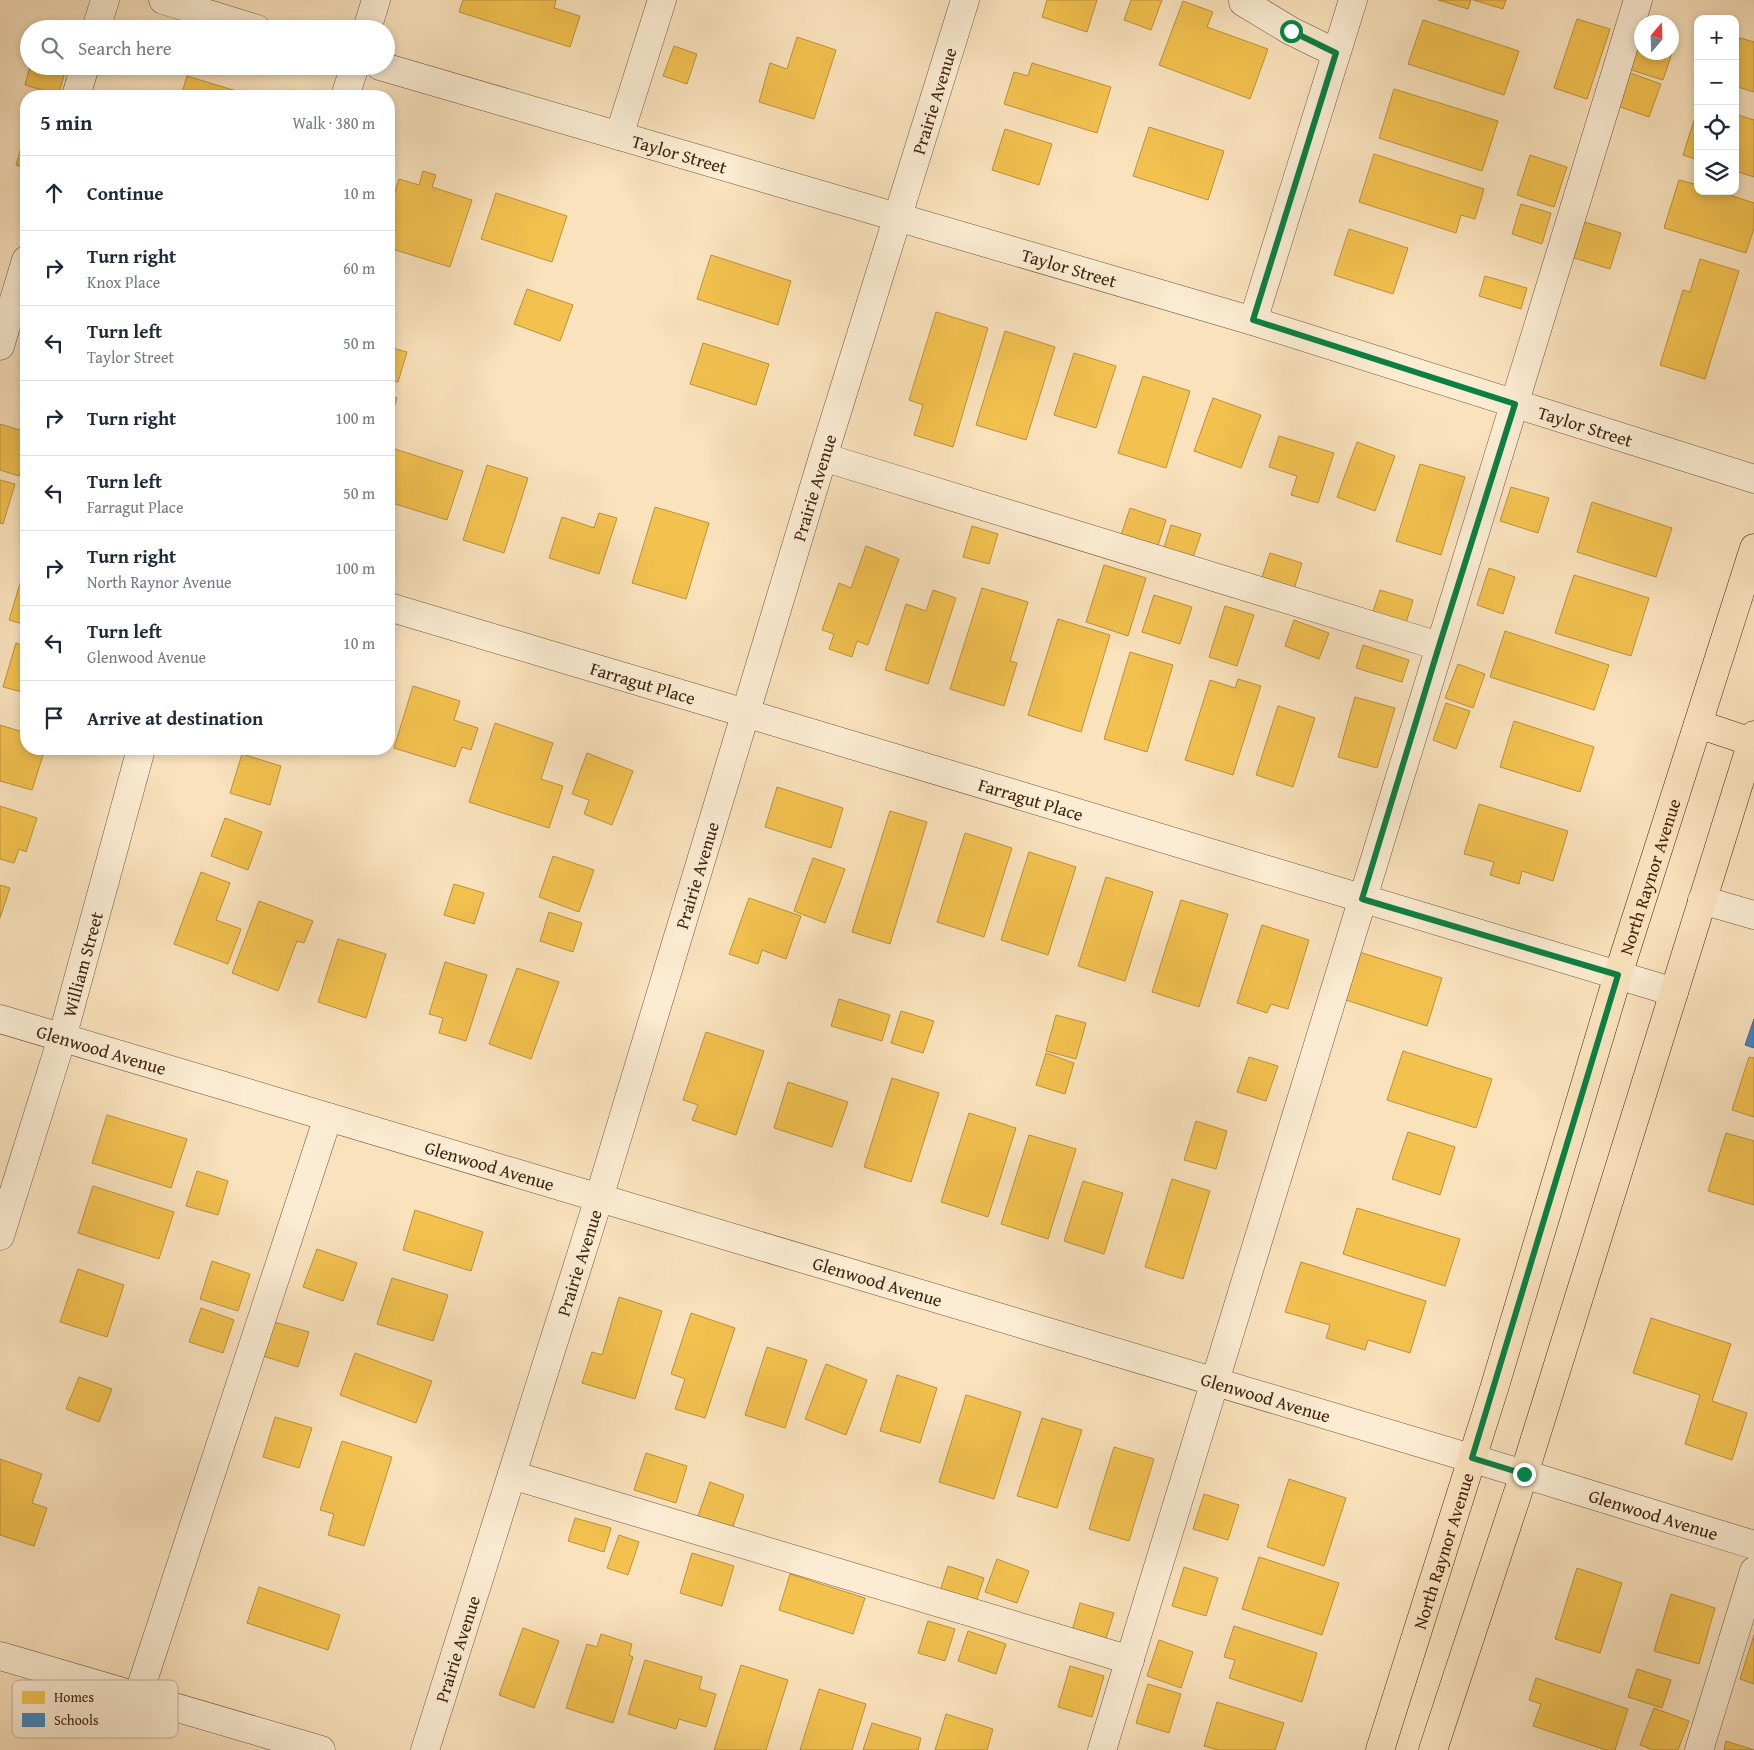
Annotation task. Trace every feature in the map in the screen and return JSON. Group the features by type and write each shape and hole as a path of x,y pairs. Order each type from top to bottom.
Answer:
{"main road":[{"name":"North Raynor Avenue","path":"1380,1750 1472,1458 1618,975 1754,548"},
{"path":"1433,1750 1524,1474 1753,738 1698,724"}],"street":[{"path":"99,20 105,0"},
{"path":"163,0 228,20"},
{"path":"370,20 376,0"},
{"path":"619,136 662,0"},
{"name":"Prairie Avenue","path":"425,1750 599,1198 823,457 965,0"},
{"path":"1253,320 1353,0"},
{"path":"1102,1750 1638,0"},
{"path":"1243,2 1291,31 1336,53"},
{"name":"Taylor Street","path":"395,70 1253,320 1754,479"},
{"path":"78,90 82,75"},
{"path":"348,90 352,75"},
{"path":"0,346 20,280"},
{"path":"823,457 1439,646"},
{"name":"Farragut Place","path":"395,610 1674,992"},
{"name":"William Street","path":"0,1236 62,1038 139,755"},
{"path":"1702,900 1754,915"},
{"name":"Glenwood Avenue","path":"0,1019 1472,1458 1754,1545"},
{"path":"143,1680 328,1117"},
{"path":"512,1475 1130,1660"},
{"path":"1699,1750 1754,1571"},
{"path":"0,1656 83,1680"},
{"path":"178,1708 321,1750"}],"building: Homes":[{"path":"463,0 556,0 554,8 580,16 570,47 459,12"},
{"path":"1047,0 1097,0 1087,32 1042,17"},
{"path":"1131,0 1162,0 1151,30 1124,20"},
{"path":"1438,0 1471,0 1468,9"},
{"path":"1473,0 1506,0 1503,9"},
{"path":"1183,1 1213,12 1207,27 1268,49 1250,99 1159,65"},
{"path":"1577,19 1610,29 1587,99 1554,88"},
{"path":"1423,20 1519,51 1504,95 1408,64"},
{"path":"797,37 836,50 814,119 759,102 770,63 787,69"},
{"path":"1740,38 1754,42 1754,92 1739,87"},
{"path":"1634,43 1634,60 1670,60 1663,80 1622,67"},
{"path":"674,46 697,54 687,84 663,76"},
{"path":"1032,63 1111,87 1097,133 1004,104 1014,72 1028,76"},
{"path":"1622,70 1661,84 1649,117 1609,103"},
{"path":"28,75 64,75 60,90 42,90 25,85"},
{"path":"187,76 233,90 183,90"},
{"path":"1394,89 1498,121 1482,171 1379,138"},
{"path":"1739,115 1754,120 1754,177 1739,172"},
{"path":"1694,121 1694,159 1683,155"},
{"path":"1149,127 1224,151 1208,200 1133,176"},
{"path":"1005,129 1052,144 1039,185 992,170"},
{"path":"20,151 20,166 16,165"},
{"path":"1374,154 1484,189 1475,219 1461,215 1456,233 1359,202"},
{"path":"1530,155 1567,167 1554,207 1517,195"},
{"path":"423,171 436,175 432,187 472,200 450,267 395,250 395,192 399,179 419,185"},
{"path":"1679,180 1694,184 1694,195 1729,195 1754,203 1754,228 1746,253 1664,228"},
{"path":"496,193 567,216 552,262 481,239"},
{"path":"1521,204 1551,213 1542,244 1512,234"},
{"path":"1568,217 1621,233 1610,269 1558,253"},
{"path":"1349,229 1408,248 1393,294 1334,275"},
{"path":"711,255 791,281 778,325 697,299"},
{"path":"1700,259 1739,271 1705,379 1660,365 1683,290 1690,292"},
{"path":"1485,276 1527,288 1521,309 1479,296"},
{"path":"527,289 573,305 560,341 514,324"},
{"path":"936,312 988,328 953,447 914,435 923,405 909,400"},
{"path":"1005,331 1055,347 1026,440 976,425"},
{"path":"703,343 769,364 756,405 690,384"},
{"path":"395,349 407,352 398,382 395,381"},
{"path":"1074,353 1116,366 1096,428 1054,415"},
{"path":"1143,376 1190,391 1166,468 1118,453"},
{"path":"1213,398 1261,415 1241,468 1194,451"},
{"path":"0,424 20,430 20,473 19,476 0,470"},
{"path":"1279,436 1334,453 1318,503 1291,495 1297,476 1269,467"},
{"path":"1357,442 1395,456 1375,511 1337,497"},
{"path":"395,449 463,471 447,520 395,504"},
{"path":"1420,464 1465,477 1441,555 1396,541"},
{"path":"487,465 528,478 504,553 463,540"},
{"path":"0,480 15,484 3,524 0,523"},
{"path":"1511,487 1549,498 1538,533 1500,521"},
{"path":"1592,502 1672,528 1656,577 1577,552"},
{"path":"655,507 709,523 686,599 632,583"},
{"path":"1130,508 1166,520 1155,555 1118,544"},
{"path":"599,513 617,518 599,574 549,558 562,517 594,528"},
{"path":"1171,525 1201,534 1189,569 1160,560"},
{"path":"972,526 998,534 989,564 963,557"},
{"path":"866,546 899,559 868,645 857,641 852,657 829,649 834,634 822,630 839,583 851,588"},
{"path":"1270,553 1302,563 1291,599 1258,589"},
{"path":"1104,565 1146,578 1128,636 1086,622"},
{"path":"1489,568 1515,577 1503,614 1477,605"},
{"path":"1574,575 1649,598 1631,656 1555,633"},
{"path":"20,584 20,623 9,620"},
{"path":"982,588 1028,602 1010,661 1017,663 1004,706 950,689"},
{"path":"933,590 956,598 928,684 885,670 906,604 926,611"},
{"path":"1380,590 1413,600 1403,633 1369,623"},
{"path":"1154,595 1192,607 1180,644 1142,632"},
{"path":"1225,606 1254,615 1237,666 1209,657"},
{"path":"1058,619 1110,635 1081,732 1028,715"},
{"path":"1294,620 1329,633 1319,659 1285,646"},
{"path":"1505,631 1609,665 1594,710 1490,677"},
{"path":"16,643 20,645 20,691 3,687"},
{"path":"1363,645 1409,660 1402,682 1356,668"},
{"path":"1130,652 1173,665 1147,752 1104,739"},
{"path":"1458,664 1485,674 1473,708 1445,698"},
{"path":"1238,679 1261,686 1233,775 1185,760 1210,680 1235,688"},
{"path":"413,686 460,701 454,720 478,728 471,750 462,747 455,767 395,748"},
{"path":"1355,697 1395,708 1377,768 1338,757"},
{"path":"1446,703 1470,711 1456,749 1433,740"},
{"path":"1278,706 1315,718 1293,787 1256,775"},
{"path":"1514,721 1594,747 1580,792 1500,767"},
{"path":"495,723 553,743 541,779 563,786 549,828 469,802"},
{"path":"0,725 20,731 20,755 43,755 32,790 0,781"},
{"path":"587,753 633,771 612,825 584,814 589,800 572,794"},
{"path":"242,755 281,766 270,805 230,793"},
{"path":"777,787 843,808 831,848 765,827"},
{"path":"1479,804 1568,831 1553,881 1522,871 1519,884 1490,875 1494,862 1464,854"},
{"path":"0,806 37,818 26,852 19,849 14,863 0,859"},
{"path":"890,811 927,822 890,944 852,932"},
{"path":"225,818 262,832 248,870 211,856"},
{"path":"965,833 1012,848 984,937 937,922"},
{"path":"1029,852 1076,867 1048,955 1001,940"},
{"path":"553,856 594,870 579,912 539,897"},
{"path":"813,858 845,869 825,923 794,911"},
{"path":"201,872 230,883 216,920 241,929 228,964 174,944"},
{"path":"1106,877 1153,892 1125,981 1078,966"},
{"path":"454,884 484,893 474,924 444,915"},
{"path":"0,885 10,888 0,918"},
{"path":"749,898 801,916 786,959 762,950 758,964 729,954"},
{"path":"1181,900 1228,914 1199,1007 1152,992"},
{"path":"259,901 313,921 304,943 297,941 278,991 232,973"},
{"path":"549,912 582,923 573,952 540,941"},
{"path":"1262,925 1309,940 1288,1009 1271,1004 1267,1013 1237,1003"},
{"path":"338,939 386,954 366,1018 318,1002"},
{"path":"1340,946 1442,978 1427,1026 1324,993"},
{"path":"445,962 487,975 466,1041 439,1033 443,1018 429,1014"},
{"path":"517,968 559,982 531,1059 489,1044"},
{"path":"839,999 890,1015 882,1041 831,1026"},
{"path":"901,1011 934,1021 923,1053 891,1043"},
{"path":"1056,1015 1086,1023 1076,1059 1046,1051"},
{"path":"706,1032 764,1051 736,1135 692,1120 698,1105 683,1100"},
{"path":"1403,1051 1492,1079 1476,1128 1387,1100"},
{"path":"1046,1053 1074,1063 1065,1094 1036,1085"},
{"path":"1249,1057 1278,1066 1266,1101 1237,1092"},
{"path":"1749,1057 1754,1058 1754,1117 1732,1110"},
{"path":"892,1078 939,1093 911,1182 864,1167"},
{"path":"788,1082 848,1102 832,1147 774,1128"},
{"path":"969,1113 1016,1128 988,1217 941,1202"},
{"path":"107,1115 187,1139 171,1188 92,1163"},
{"path":"1196,1121 1227,1131 1216,1169 1184,1160"},
{"path":"1408,1132 1455,1147 1440,1195 1392,1179"},
{"path":"1726,1133 1754,1141 1754,1205 1708,1191"},
{"path":"1029,1135 1076,1149 1048,1239 1001,1224"},
{"path":"197,1171 228,1181 218,1215 186,1206"},
{"path":"1172,1179 1210,1191 1183,1279 1145,1267"},
{"path":"1083,1181 1123,1193 1104,1254 1064,1241"},
{"path":"93,1186 174,1212 159,1259 78,1233"},
{"path":"1357,1208 1460,1239 1445,1286 1343,1254"},
{"path":"415,1210 483,1232 471,1271 403,1250"},
{"path":"317,1249 357,1263 343,1301 303,1287"},
{"path":"212,1261 250,1274 238,1311 200,1299"},
{"path":"1301,1262 1426,1301 1410,1353 1368,1340 1365,1350 1326,1338 1330,1325 1285,1312"},
{"path":"78,1269 124,1285 107,1337 60,1322"},
{"path":"392,1278 448,1295 433,1341 377,1324"},
{"path":"619,1297 662,1311 635,1399 582,1383 592,1352 602,1355"},
{"path":"201,1308 234,1320 223,1353 189,1342"},
{"path":"691,1313 735,1328 705,1418 675,1409 685,1379 671,1374"},
{"path":"1651,1318 1731,1344 1712,1401 1747,1413 1732,1460 1685,1444 1700,1395 1633,1373"},
{"path":"274,1322 309,1332 298,1367 263,1356"},
{"path":"767,1347 807,1360 785,1428 745,1415"},
{"path":"355,1353 432,1381 416,1423 340,1395"},
{"path":"826,1364 867,1380 846,1435 805,1419"},
{"path":"897,1375 937,1388 920,1443 880,1431"},
{"path":"79,1377 112,1389 99,1422 66,1409"},
{"path":"966,1395 1021,1412 994,1499 939,1482"},
{"path":"275,1417 312,1428 299,1468 263,1457"},
{"path":"1042,1418 1082,1430 1057,1508 1017,1496"},
{"path":"342,1441 392,1457 364,1546 328,1535 334,1514 320,1510"},
{"path":"1114,1447 1154,1459 1129,1541 1089,1529"},
{"path":"646,1453 687,1466 676,1503 634,1490"},
{"path":"0,1459 42,1474 32,1503 47,1508 34,1546 0,1535"},
{"path":"1289,1479 1346,1498 1324,1566 1267,1547"},
{"path":"710,1482 744,1495 732,1529 698,1516"},
{"path":"1204,1494 1239,1505 1228,1540 1193,1529"},
{"path":"575,1518 611,1528 604,1552 568,1541"},
{"path":"619,1535 639,1542 628,1575 607,1568"},
{"path":"692,1553 734,1566 722,1606 680,1593"},
{"path":"1259,1557 1339,1583 1322,1635 1242,1609"},
{"path":"997,1559 1029,1571 1017,1603 985,1592"},
{"path":"948,1566 984,1578 974,1608 938,1597"},
{"path":"1184,1567 1218,1578 1206,1616 1172,1606"},
{"path":"1577,1568 1622,1583 1600,1653 1555,1639"},
{"path":"790,1574 865,1598 853,1634 779,1610"},
{"path":"259,1587 340,1615 328,1650 247,1623"},
{"path":"1671,1594 1715,1608 1699,1664 1654,1651"},
{"path":"1080,1603 1114,1613 1103,1648 1070,1638"},
{"path":"928,1621 955,1629 945,1661 918,1653"},
{"path":"1234,1626 1317,1653 1302,1702 1229,1678 1235,1660 1224,1657"},
{"path":"523,1628 559,1641 534,1708 499,1695"},
{"path":"968,1631 1006,1644 996,1674 958,1661"},
{"path":"601,1634 632,1644 629,1655 633,1657 613,1723 566,1708 587,1644 597,1647"},
{"path":"1754,1635 1754,1684 1740,1679"},
{"path":"1159,1640 1193,1652 1181,1688 1147,1676"},
{"path":"645,1660 702,1677 699,1689 716,1694 706,1727 679,1719 676,1729 628,1714"},
{"path":"741,1665 788,1680 766,1750 714,1750"},
{"path":"1070,1666 1104,1676 1092,1717 1058,1707"},
{"path":"1637,1669 1671,1680 1662,1708 1628,1697"},
{"path":"1536,1678 1628,1709 1615,1750 1606,1750 1533,1726 1541,1704 1529,1700"},
{"path":"1148,1684 1181,1694 1169,1733 1136,1723"},
{"path":"819,1689 866,1704 852,1750 800,1750"},
{"path":"1217,1702 1284,1723 1275,1750 1218,1750 1204,1746"},
{"path":"1654,1708 1689,1721 1678,1750 1653,1750 1640,1745"},
{"path":"946,1714 993,1729 987,1750 935,1750"},
{"path":"872,1723 921,1738 918,1750 863,1750"},
{"path":"1726,1741 1754,1750 1724,1750"}],"building: Schools":[{"path":"1754,1019 1754,1048 1745,1045"}],"route":[{"path":"1291,31 1336,53 1253,320 1515,404 1362,899 1618,975 1472,1458 1524,1474"}]}
